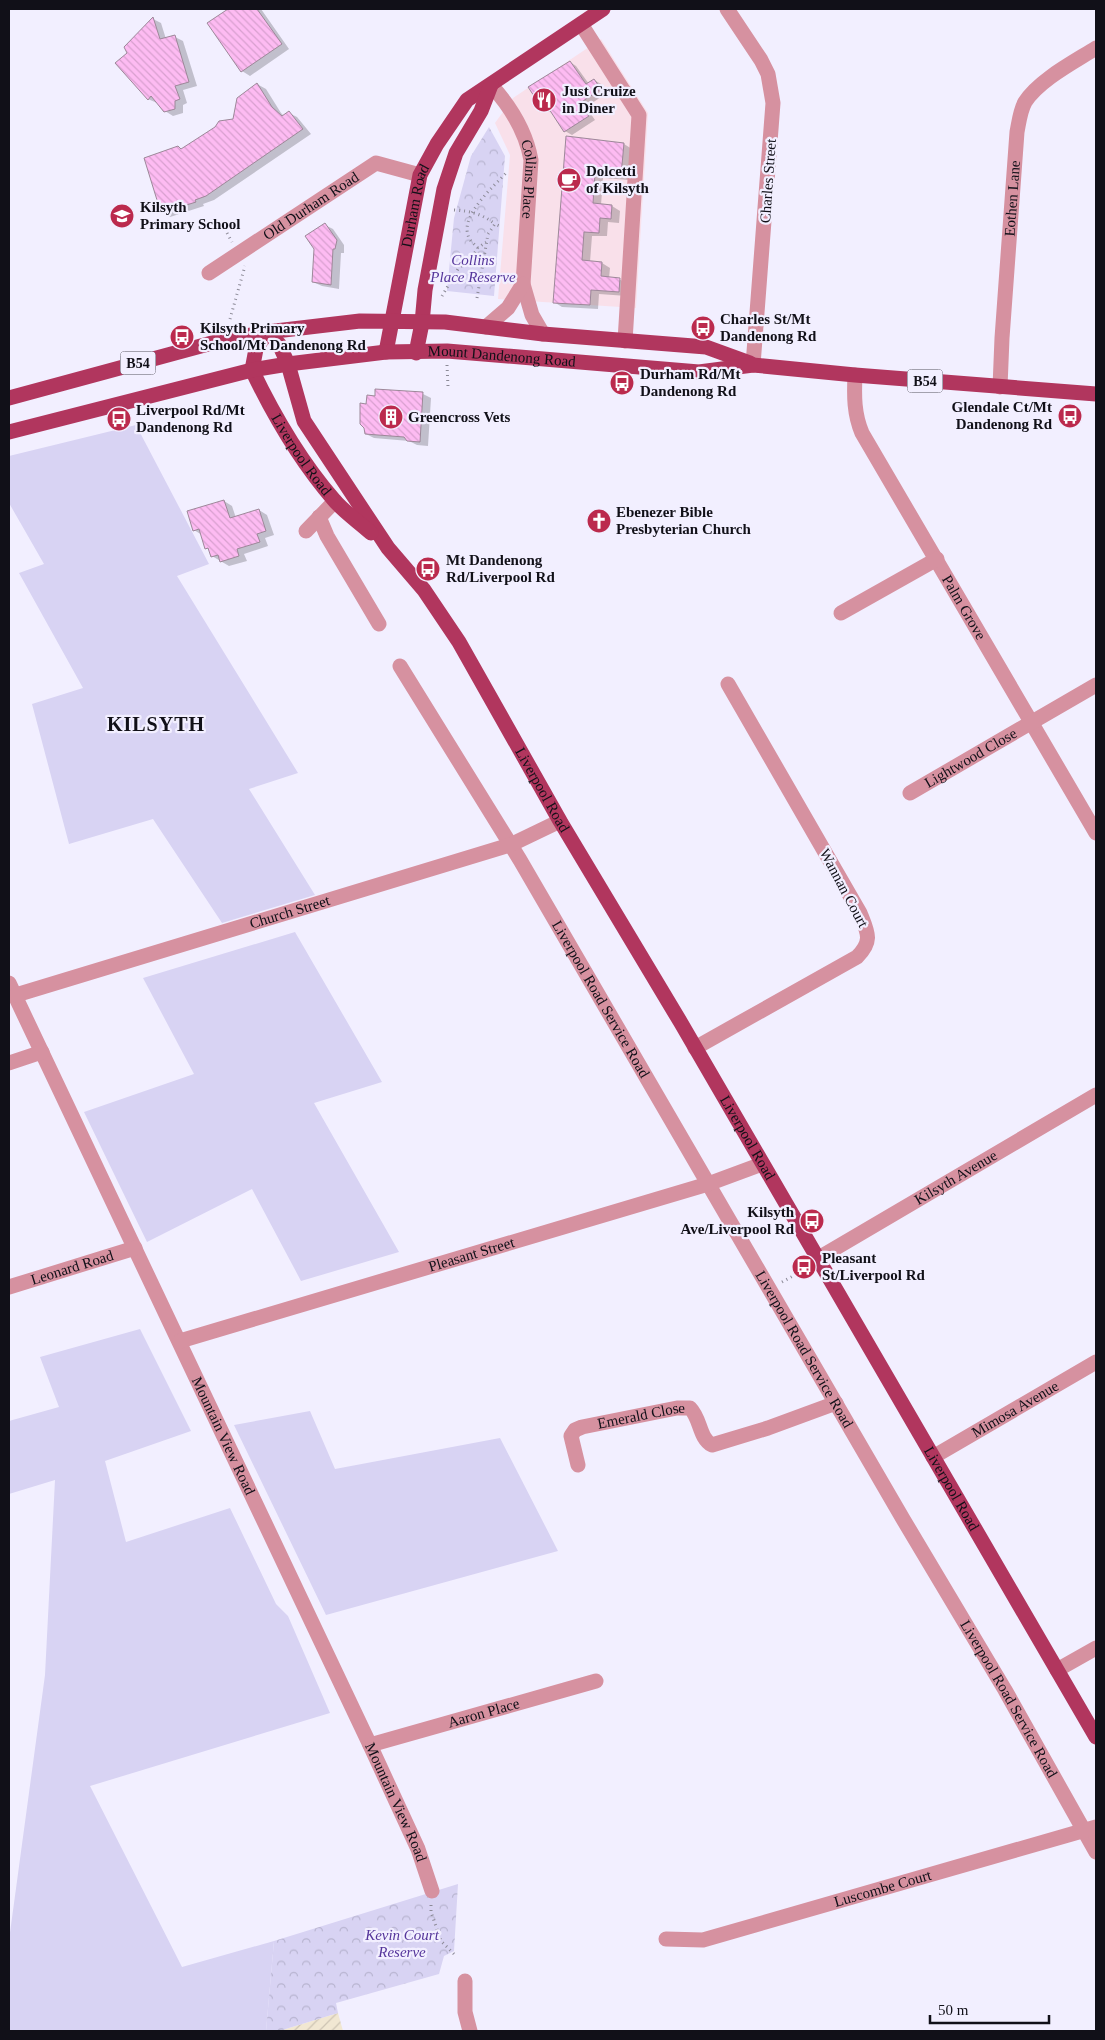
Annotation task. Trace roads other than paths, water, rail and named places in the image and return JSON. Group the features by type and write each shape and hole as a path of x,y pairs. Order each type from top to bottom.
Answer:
{"main road":[{"name":"Durham Road","path":"386,352 420,175 437,144 467,100 602,9"},
{"name":"Durham Road","path":"416,353 422,322 425,290 444,189 456,153 481,111 490,85"},
{"name":"Mount Dandenong Road","path":"9,398 223,340 267,332 360,321 445,322 543,334 706,347 753,365"},
{"name":"Liverpool Road","path":"267,332 279,344 288,364 304,421 388,548 424,590 459,642 560,821 695,1048 1096,1737"},
{"path":"252,370 256,349 267,332"},
{"name":"Mount Dandenong Road","path":"9,432 252,370 386,352 447,351 699,372 753,365 1096,394"},
{"name":"Liverpool Road","path":"252,370 267,400 289,436 335,501 388,548"}],"street":[{"name":"Charles Street","path":"727,9 761,60 768,74 773,103 753,365"},
{"path":"581,24 638,115 638,155 625,341"},
{"name":"Eothen Lane","path":"1000,387 1017,132 1020,116 1024,104 1032,93 1045,82 1096,48"},
{"name":"Collins Place","path":"490,85 504,100 520,128 531,160 523,284"},
{"name":"Old Durham Road","path":"208,274 376,163 420,175"},
{"path":"486,327 508,308 523,284"},
{"path":"523,284 532,314 543,334"},
{"name":"Palm Grove","path":"855,375 854,403 862,433 1096,833"},
{"path":"306,531 335,501"},
{"path":"320,518 327,536 379,624"},
{"path":"841,612 937,559"},
{"name":"Liverpool Road Service Road","path":"400,666 510,846 903,1519 1090,1829 1096,1852"},
{"name":"Wannan Court","path":"695,1048 857,957 865,949 869,940 868,931 860,913 728,684"},
{"name":"Lightwood Close","path":"910,793 1096,685"},
{"name":"Church Street","path":"12,989 510,846 560,821"},
{"name":"Mountain View Road","path":"12,989 370,1745 418,1849 432,1891"},
{"path":"9,1063 42,1052"},
{"name":"Kilsyth Avenue","path":"817,1259 1096,1096"},
{"name":"Pleasant Street","path":"180,1341 708,1184 762,1164"},
{"name":"Leonard Road","path":"9,1287 135,1248"},
{"name":"Mimosa Avenue","path":"934,1457 1096,1362"},
{"name":"Emerald Close","path":"578,1464 571,1436 575,1430 582,1427 677,1408 690,1408 695,1413 704,1438 712,1445 768,1428 836,1403"},
{"path":"1057,1670 1096,1648"},
{"name":"Aaron Place","path":"370,1745 596,1681"},
{"name":"Luscombe Court","path":"666,1939 703,1940 1090,1829"},
{"path":"465,1981 465,2012 470,2031"}],"place":[{"name":"Just Cruize in Diner","path":"544,100"},
{"name":"Dolcetti of Kilsyth","path":"569,180"},
{"name":"Kilsyth Primary School","path":"122,216"},
{"name":"Charles St/Mt Dandenong Rd","path":"703,328"},
{"name":"Kilsyth Primary School/Mt Dandenong Rd","path":"182,337"},
{"name":"Durham Rd/Mt Dandenong Rd","path":"622,383"},
{"name":"Glendale Ct/Mt Dandenong Rd","path":"1070,416"},
{"name":"Greencross Vets","path":"391,417"},
{"name":"Liverpool Rd/Mt Dandenong Rd","path":"119,419"},
{"name":"Ebenezer Bible Presbyterian Church","path":"599,521"},
{"name":"Mt Dandenong Rd/Liverpool Rd","path":"428,569"},
{"name":"Kilsyth Ave/Liverpool Rd","path":"812,1221"},
{"name":"Pleasant St/Liverpool Rd","path":"804,1267"}],"district":[{"name":"KILSYTH","path":"156,724"}],"park label":[{"name":"Collins Place Reserve","path":"473,268"},
{"name":"Kevin Court Reserve","path":"402,1944"}]}
